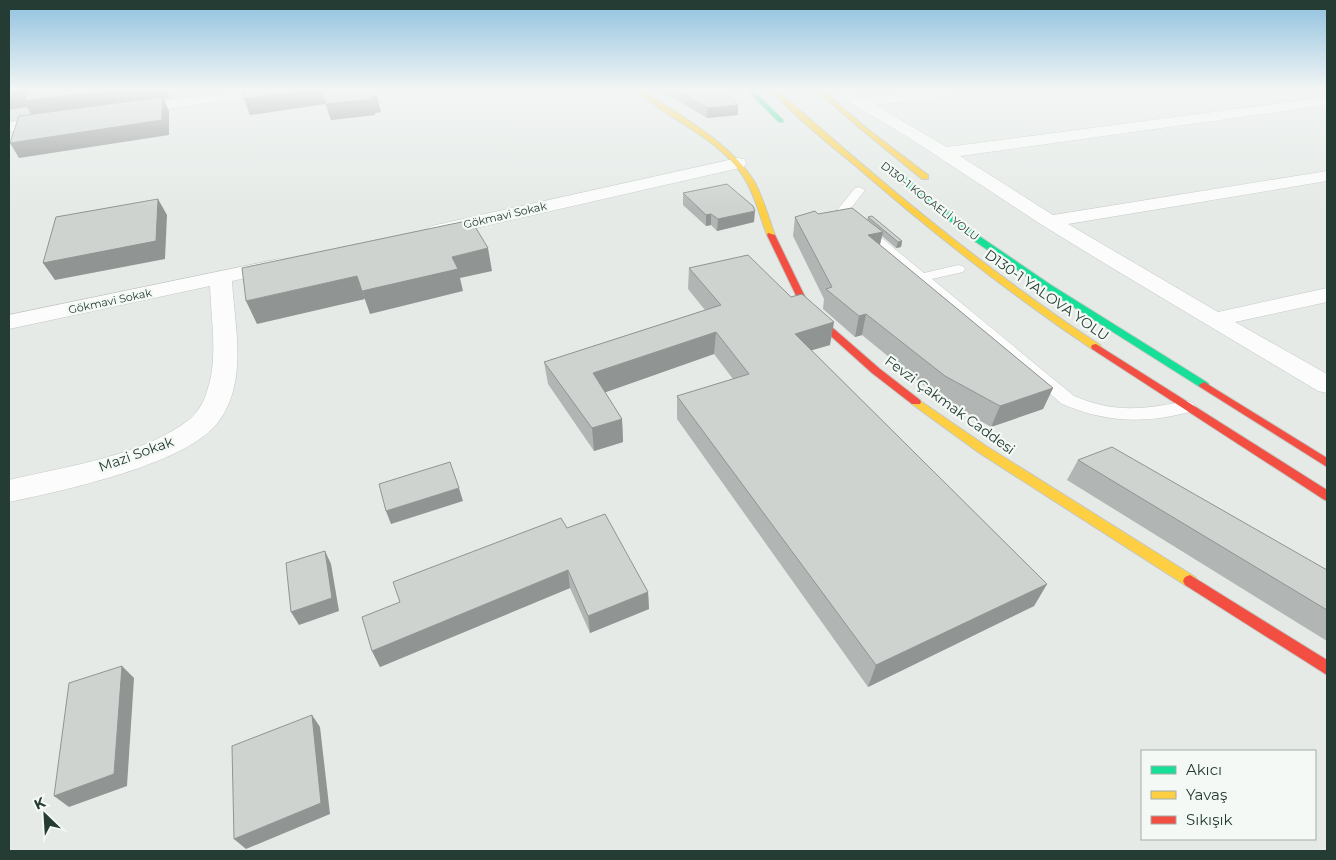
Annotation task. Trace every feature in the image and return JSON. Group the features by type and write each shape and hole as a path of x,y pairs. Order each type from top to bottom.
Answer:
{"main road":[{"name":"Fevzi Çakmak Caddesi","path":"694,129 719,147 738,164 750,180 763,219 804,305 876,371 982,449 1327,668"},
{"name":"D130-1 YALOVA YOLU","path":"817,129 872,179 966,256 1089,343 1327,496"},
{"path":"865,129 933,184"},
{"name":"D130-1 KOCAELİ YOLU","path":"889,168 980,240 1041,283 1327,463"},
{"path":"855,187 871,200"},
{"path":"943,257 962,272"},
{"path":"1071,288 1317,457"},
{"path":"993,289 1089,343"}],"street":[{"path":"905,129 1049,220 1214,320 1327,385"},
{"path":"943,153 1119,129"},
{"name":"Gökmavi Sokak","path":"416,235 738,164"},
{"path":"1049,220 1327,176"},
{"name":"Gökmavi Sokak","path":"9,322 299,261"},
{"name":"Mazi Sokak","path":"9,491 127,460 185,436 201,423 214,407 222,384 224,362 221,278"},
{"path":"1214,320 1327,295"}],"lane":[{"path":"855,187 842,212 1068,400 1089,410 1111,415 1133,416 1187,407"},
{"path":"921,278 962,272"}],"building":[{"path":"15,129 102,129 10,143"},
{"path":"727,184 753,206 755,211 718,219 711,214 706,215 683,193"},
{"path":"158,199 156,241 43,263 56,217"},
{"path":"852,208 883,232 868,235 1053,388 1000,406 945,376 866,314 859,316 826,289 832,287 795,217 815,211 818,214"},
{"path":"872,216 902,241 898,242 868,217"},
{"path":"471,220 488,248 452,257 458,269 362,291 357,276 246,301 242,268"},
{"path":"748,255 791,297 802,294 834,322 795,334 1047,584 876,665 677,396 749,374 716,332 593,373 622,419 592,428 544,362 721,305 689,268"},
{"path":"1112,447 1327,570 1327,610 1078,460"},
{"path":"450,462 459,488 386,511 379,484"},
{"path":"605,514 648,592 588,616 568,570 372,651 362,617 400,602 393,582 561,518 567,528"},
{"path":"325,551 332,598 291,612 286,563"},
{"path":"122,666 114,774 54,796 69,683"},
{"path":"312,715 321,803 234,839 232,746"}],"traffic: fast":[{"path":"895,173 979,240 1048,287 1204,385"}],"traffic: slow":[{"path":"695,129 742,169 753,187 771,235"},
{"path":"818,129 889,192 969,257 1096,347"},
{"path":"864,129 925,177"},
{"path":"916,402 982,449 1190,581"}],"traffic: jam":[{"path":"771,235 807,310 876,371 916,402"},
{"path":"1096,347 1327,496"},
{"path":"1204,385 1327,463"},
{"path":"1190,581 1327,668"}]}
